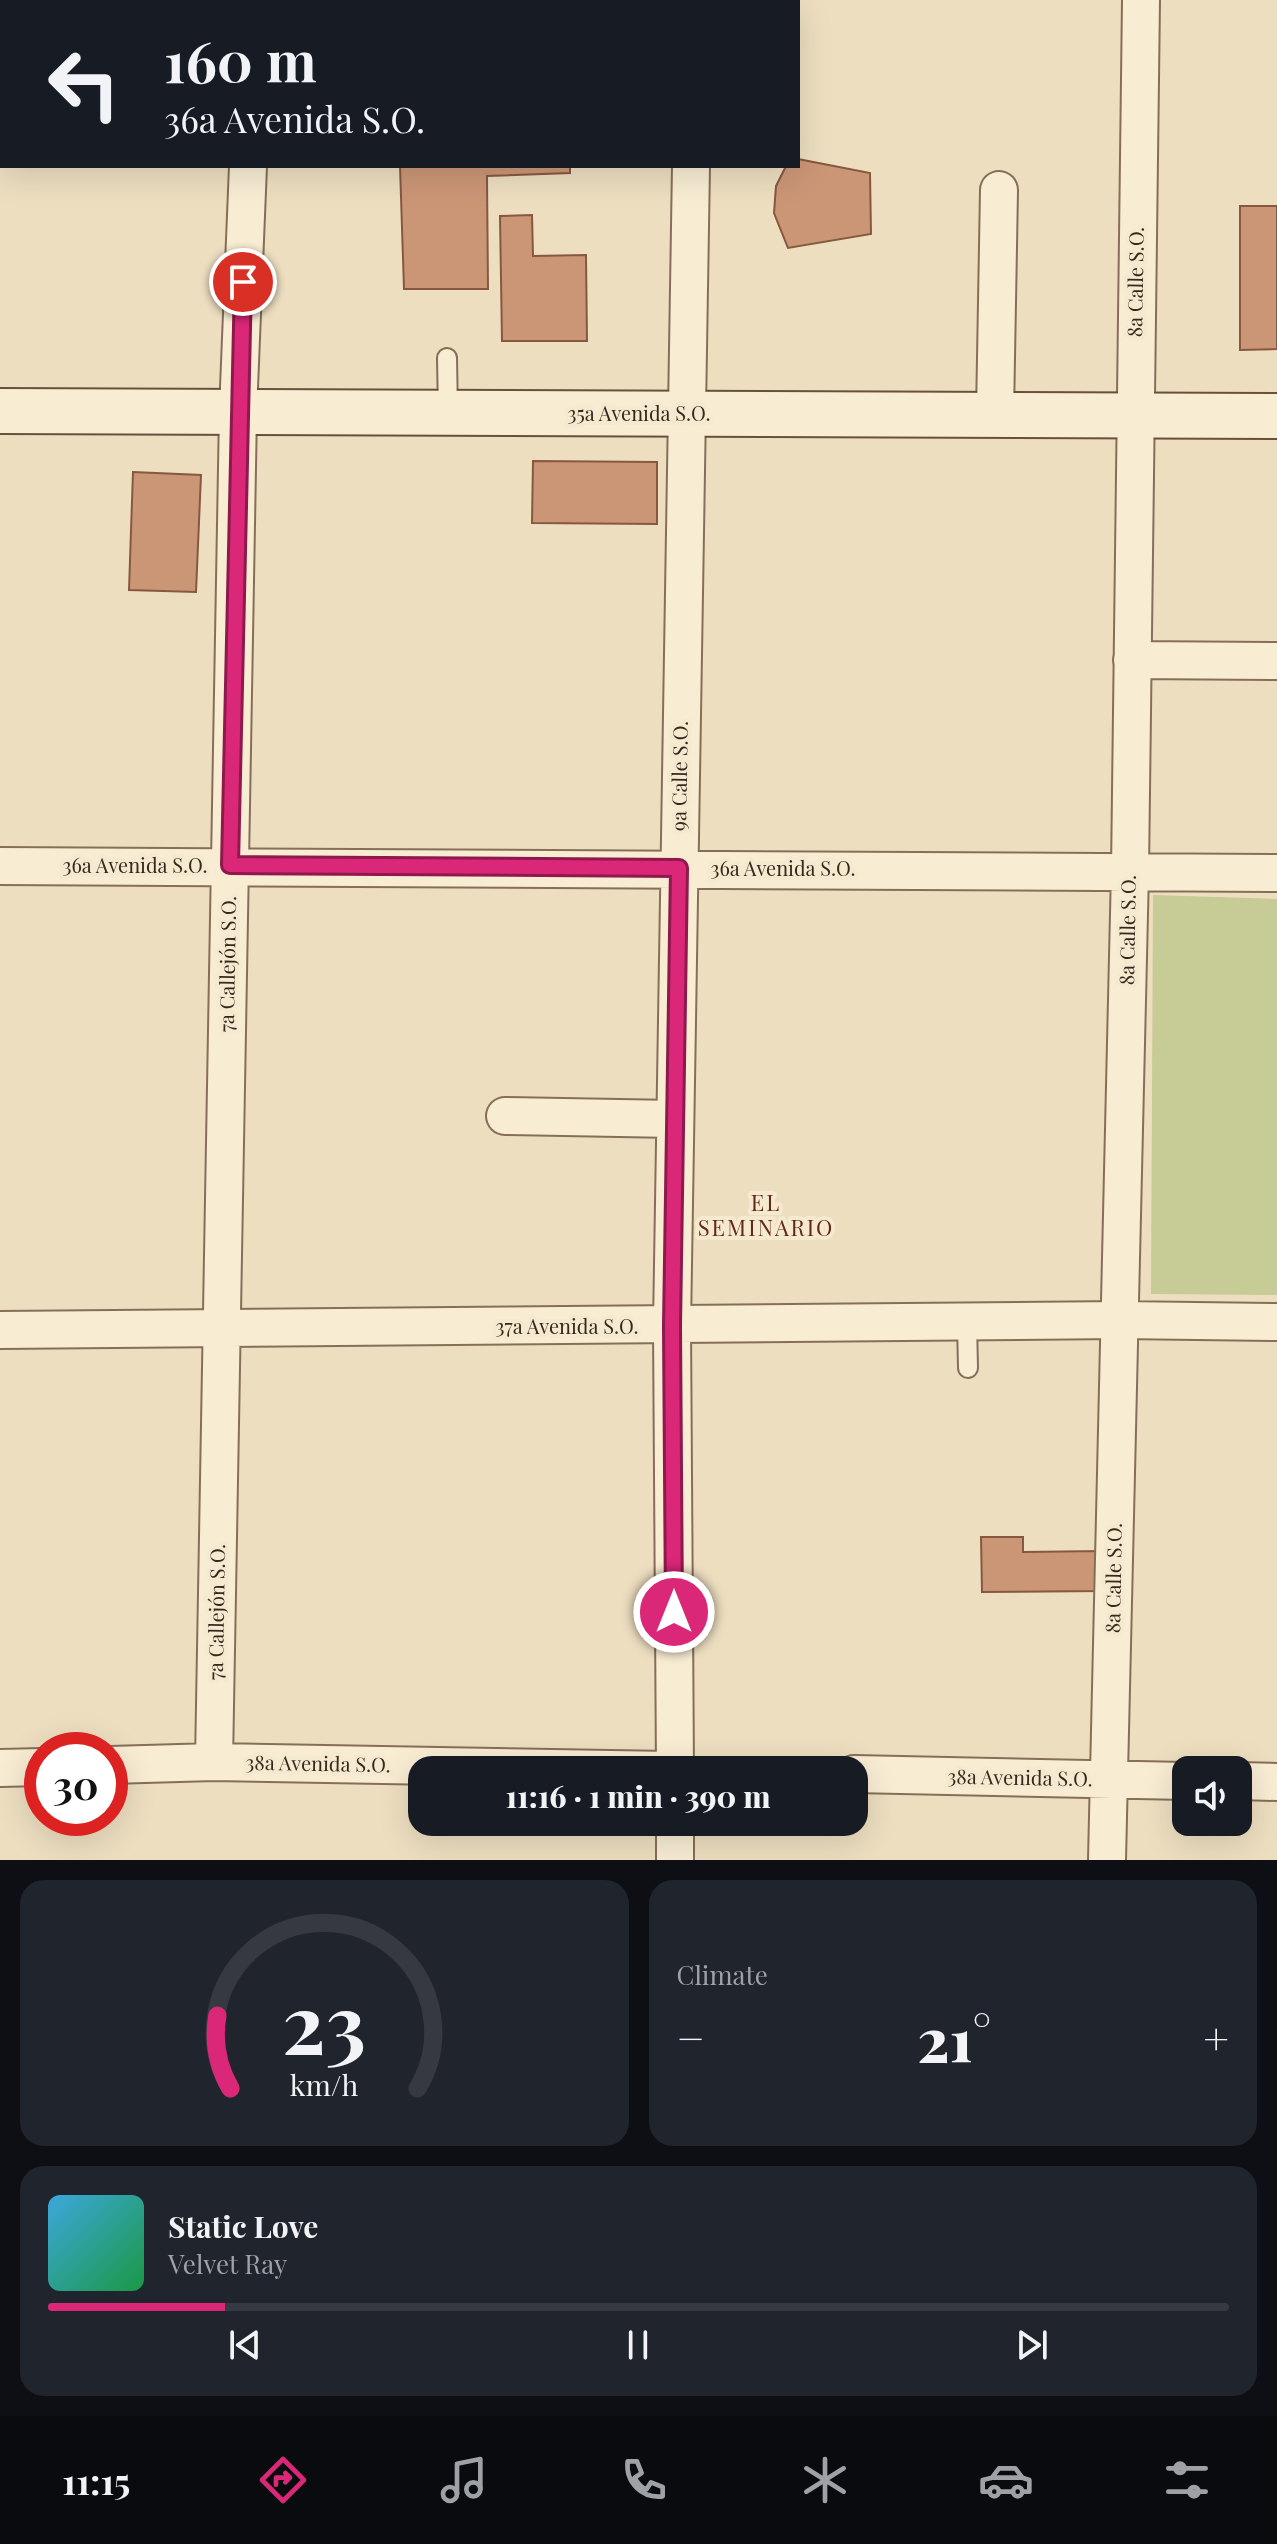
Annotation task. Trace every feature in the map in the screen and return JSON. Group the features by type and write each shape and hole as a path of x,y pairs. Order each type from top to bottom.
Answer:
{"main road":[{"name":"35a Avenida S.O.","path":"0,411 1277,416"}],"street":[{"name":"8a Calle S.O.","path":"1107,1860 1130,871 1141,0"},
{"name":"7a Callejón S.O.","path":"214,1762 238,412 248,168"},
{"name":"9a Calle S.O.","path":"675,1756 672,1326 691,168"},
{"path":"995,414 999,190"},
{"path":"1132,660 1277,661"},
{"name":"36a Avenida S.O.","path":"0,866 1277,873"},
{"path":"505,1116 675,1119"},
{"name":"37a Avenida S.O.","path":"0,1330 1120,1320 1277,1322"},
{"name":"38a Avenida S.O.","path":"128,1764 214,1762 408,1765"},
{"path":"0,1768 24,1767"},
{"name":"38a Avenida S.O.","path":"868,1774 1172,1781"},
{"path":"1252,1781 1277,1782"},
{"path":"675,1836 675,1860"}],"lane":[{"path":"447,358 448,413"},
{"path":"967,1322 968,1368"}],"green space":[{"path":"1153,895 1277,899 1277,1295 1151,1294"}],"building":[{"path":"800,159 870,173 871,234 788,248 774,213 776,186 785,168 800,168"},
{"path":"400,168 570,168 570,173 487,176 488,289 404,289"},
{"path":"1240,206 1277,206 1277,349 1240,350"},
{"path":"532,215 533,256 586,255 587,341 502,341 500,216"},
{"path":"533,461 657,462 657,524 532,523"},
{"path":"133,472 201,475 196,592 129,590"},
{"path":"981,1537 1023,1537 1023,1552 1103,1551 1103,1591 982,1592"}],"district":[{"name":"EL SEMINARIO","path":"766,1216"}],"route":[{"path":"243,282 230,865 679,868 672,1326 674,1612"}]}
